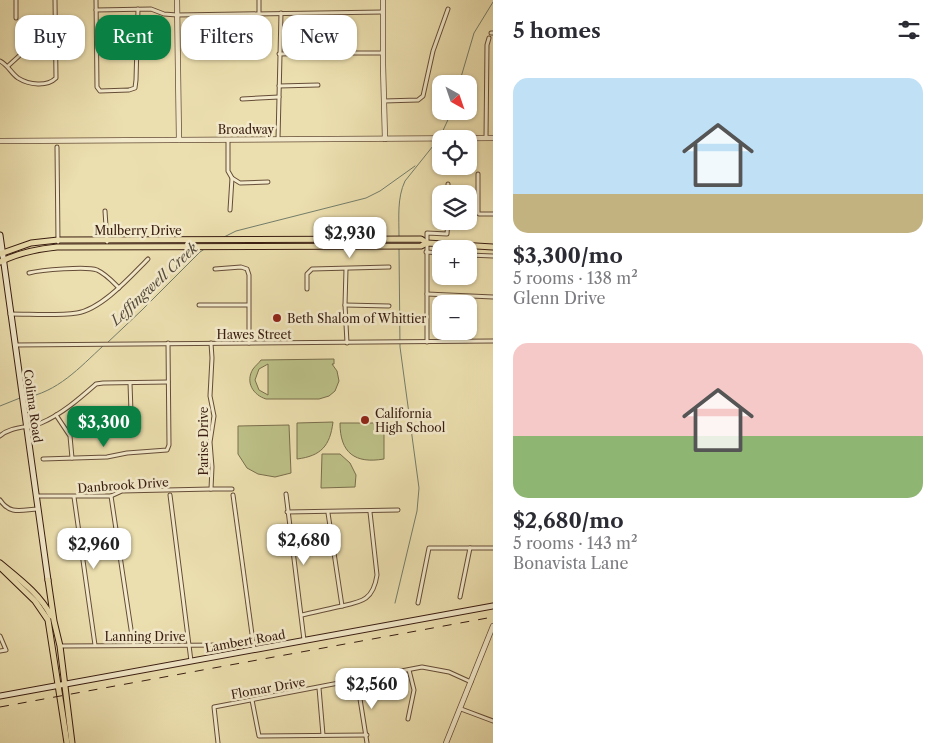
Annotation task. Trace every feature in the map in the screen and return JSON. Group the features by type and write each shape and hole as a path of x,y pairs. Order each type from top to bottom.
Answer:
{"main road":[{"name":"Colima Road","path":"0,235 1,254 48,580"},
{"path":"272,246 273,243 289,242 302,238"},
{"name":"Mulberry Drive","path":"2,261 39,249 58,247 195,243 227,239 421,239 427,243"},
{"name":"Mulberry Drive","path":"1,254 31,243 58,240 195,243 226,246 421,246 427,243 493,247"},
{"path":"0,562 39,602 51,621 60,646 72,743"},
{"path":"0,568 39,602"},
{"path":"39,602 46,593 48,580"},
{"path":"48,580 57,685 67,743"},
{"name":"Lambert Road","path":"0,696 493,606"}],"street":[{"path":"16,0 16,15"},
{"path":"0,61 8,66 18,78 34,84 52,82 56,78 55,0"},
{"path":"96,0 97,87 100,91 135,88 138,9"},
{"path":"177,0 179,140"},
{"path":"259,0 259,14"},
{"path":"383,0 385,139"},
{"path":"96,10 150,9 164,14 177,15 383,12"},
{"path":"384,101 418,100 422,96 433,51 448,9"},
{"path":"278,139 281,13"},
{"path":"486,138 487,45 489,38"},
{"path":"357,53 383,53"},
{"path":"8,66 15,60"},
{"path":"279,86 318,85"},
{"path":"242,99 279,97"},
{"name":"Broadway","path":"0,141 432,138"},
{"name":"Broadway","path":"477,138 493,138"},
{"path":"228,140 228,171 232,178 240,183 268,182"},
{"path":"56,147 58,247"},
{"path":"478,174 478,213 493,214"},
{"path":"230,210 232,178"},
{"path":"105,212 106,247"},
{"path":"427,342 427,233 448,234 448,230"},
{"path":"426,252 432,252"},
{"path":"477,255 493,256"},
{"path":"10,314 79,313 101,302 148,259"},
{"path":"215,269 241,267 247,269 249,275 248,342"},
{"path":"307,289 307,274 312,269 389,267"},
{"path":"29,273 40,270 95,269 105,274 118,288"},
{"path":"346,269 347,343"},
{"path":"427,294 493,297"},
{"path":"199,305 248,305"},
{"path":"345,305 389,306"},
{"name":"Hawes Street","path":"14,345 493,341"},
{"path":"43,459 108,456 167,450 169,445 168,343"},
{"name":"Parise Drive","path":"212,343 210,396 214,416 210,442 212,489 232,489"},
{"path":"0,436 5,432 42,422 56,415 96,384 168,382"},
{"path":"104,420 129,415 131,412 130,383"},
{"path":"56,415 70,436 72,458"},
{"name":"Danbrook Drive","path":"36,496 111,496 122,491 212,489"},
{"path":"286,494 304,640"},
{"path":"170,495 191,661"},
{"path":"233,495 254,649"},
{"path":"111,496 134,645"},
{"path":"74,497 95,645"},
{"path":"0,500 7,509 14,511 38,509"},
{"path":"288,512 398,510"},
{"path":"328,512 342,606"},
{"path":"302,615 357,604 366,599 371,593 376,585 377,575 370,512"},
{"path":"418,603 429,548 493,548"},
{"path":"460,597 470,548"},
{"path":"446,743 493,626"},
{"path":"0,636 6,650 0,651"},
{"name":"Lanning Drive","path":"60,646 231,645"},
{"name":"Flomar Drive","path":"218,743 214,707 422,667 449,672 471,682"},
{"path":"408,719 414,690 409,670"},
{"path":"357,680 367,743"},
{"path":"319,688 323,735"},
{"path":"252,700 259,736 367,735"},
{"path":"461,709 493,721"}],"green space":[{"path":"334,359 334,364 332,364 337,371 339,381 335,391 329,396 319,399 266,399 254,391 250,383 253,369 261,360","holes":["268,364 268,395 259,390 255,380 259,369"]},
{"path":"333,422 327,443 323,448 305,458 297,459 297,423"},
{"path":"340,423 384,423 384,459 365,460 351,454 343,442"},
{"path":"289,425 291,473 275,477 258,474 247,468 238,454 238,426"},
{"path":"322,454 340,454 350,463 356,475 355,487 321,488"}],"waterway":[{"path":"462,75 474,33 493,2"},
{"path":"443,130 448,120"},
{"path":"399,237 402,187 432,147"},
{"name":"Leffingwell Creek","path":"224,237 236,231 366,198 380,191 415,166"},
{"name":"Leffingwell Creek","path":"106,344 206,248"},
{"path":"395,603 417,511 419,488 400,347 399,248"},
{"name":"Leffingwell Creek","path":"24,398 58,385 103,346"},
{"name":"Leffingwell Creek","path":"0,406 20,398"}],"railway":[{"path":"0,707 493,617"}],"place":[{"name":"Beth Shalom of Whittier","path":"277,318"},
{"name":"California High School","path":"365,420"}]}
